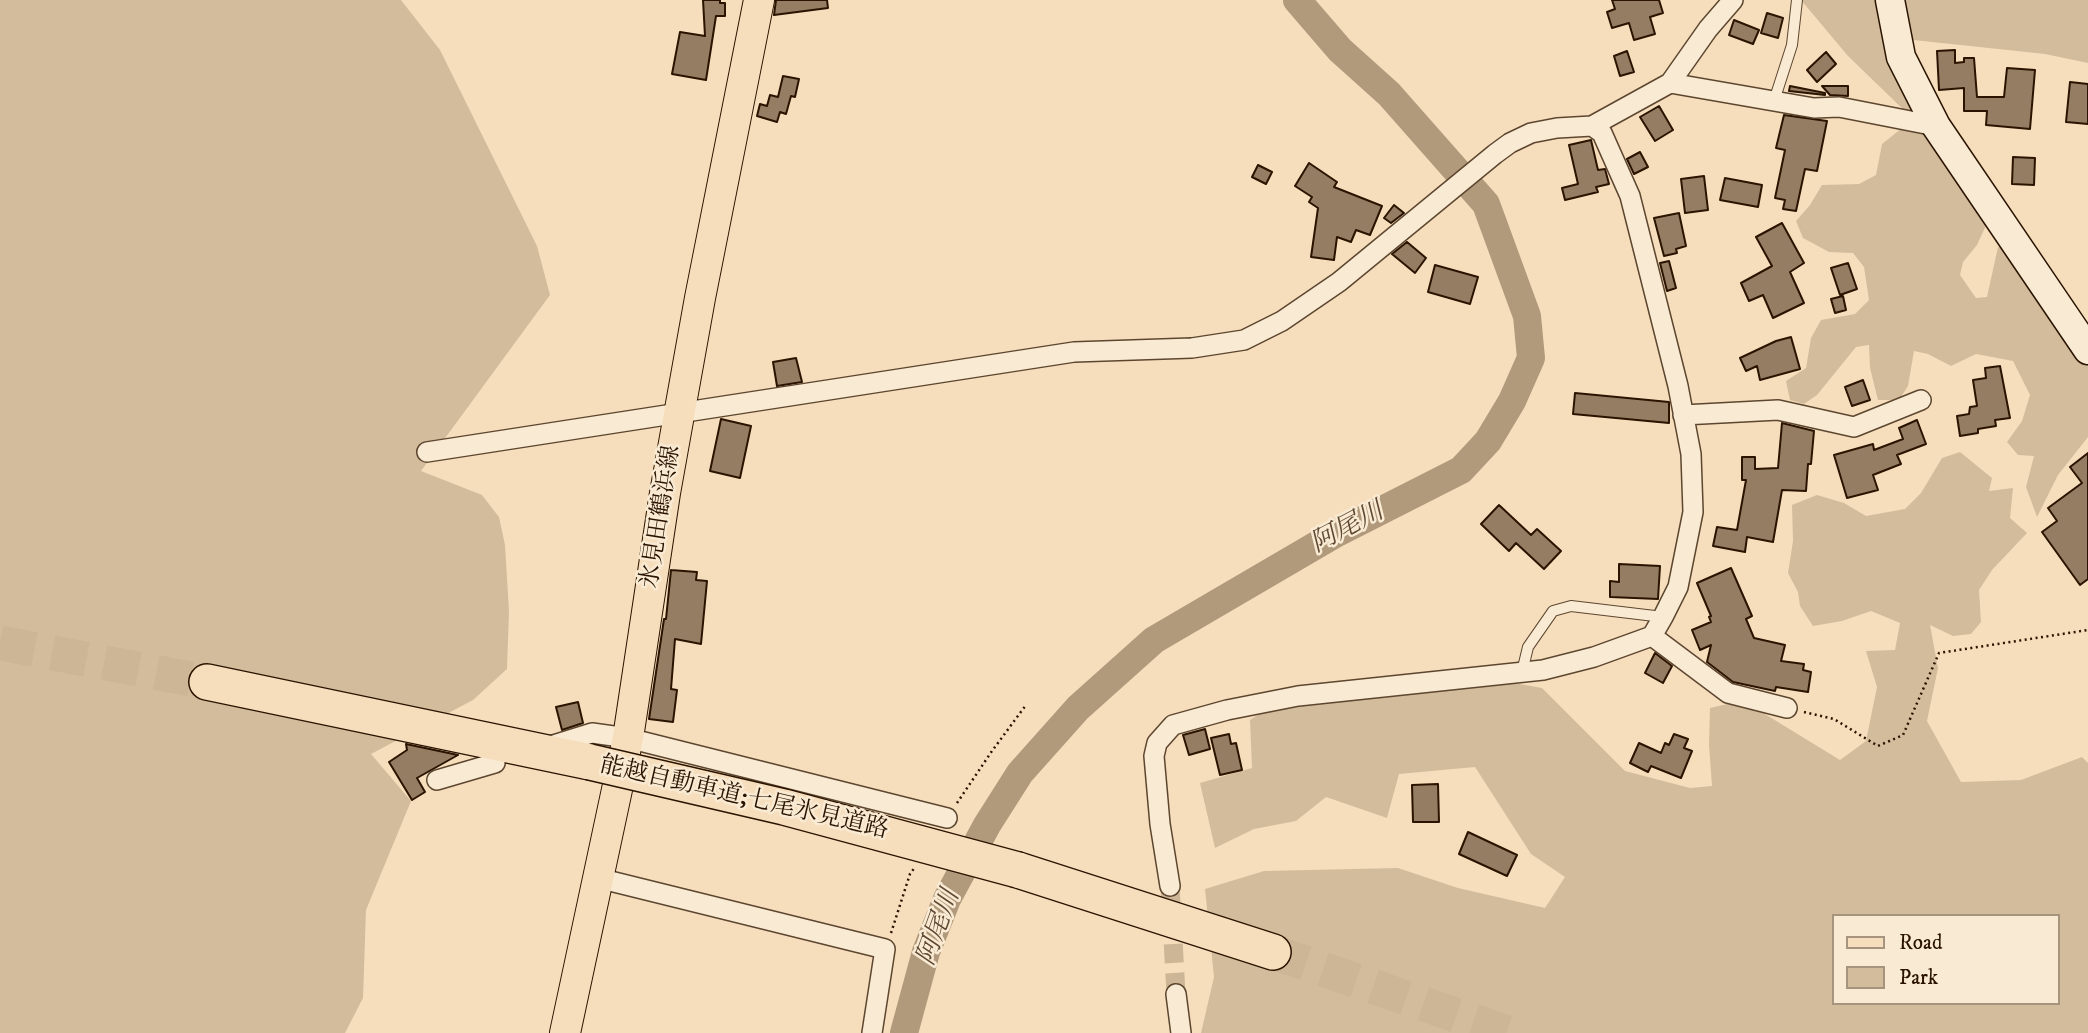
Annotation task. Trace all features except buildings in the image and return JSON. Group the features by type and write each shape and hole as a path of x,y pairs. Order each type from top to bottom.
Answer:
{"highway":[{"name":"能越自動車道;七尾氷見道路","path":"207,689 590,768 1017,875 1096,904 1271,957"}],"main road":[{"name":"氷見田鶴浜線","path":"565,1033 628,738 665,494 759,0"}],"street":[{"path":"427,452 1074,352 1192,348 1244,340 1282,321 1339,282 1494,153 1531,133 1592,126 1670,83 1708,29 1734,0"},
{"path":"1890,0 1901,57 1937,126 2088,351"},
{"path":"1670,83 1814,108 1839,107 1937,126"},
{"path":"1170,886 1160,824 1154,757 1157,743 1173,725 1227,709 1298,696 1543,670 1594,657 1652,636 1663,617 1678,587 1693,512 1691,454 1630,196 1602,133 1592,126"},
{"path":"1683,415 1778,410 1854,427 1921,400"},
{"path":"1652,636 1728,693 1787,708"},
{"path":"545,748 592,733 628,738 947,818"},
{"path":"437,780 495,763"},
{"path":"597,878 886,949 872,1033"},
{"path":"1176,994 1181,1033"}],"lane":[{"path":"1774,101 1791,44 1797,0"},
{"path":"1522,672 1528,647 1553,611 1571,606 1663,617"}],"path":[{"path":"1787,708 1834,719 1878,746 1903,735 1939,653 2088,630"}],"green space":[{"path":"0,0 401,0 440,50 537,246 550,295 421,471 482,495 499,517 505,545 509,611 507,669 473,700 371,754 411,801 366,910 363,998 345,1033 0,1033"},
{"path":"1801,0 1882,0 1919,116 1908,114 1848,56"},
{"path":"1898,0 2088,0 2088,63 2045,54 1904,39"},
{"path":"1902,128 1927,131 1988,221 1977,245 1963,262 1960,275 1976,298 1987,297 1998,247 2009,246 2088,358 2088,437 2058,475 2037,517 2026,487 2034,456 2018,455 2007,442 2022,421 2030,395 2013,361 1976,354 1951,366 1928,354 1914,351 1908,386 1899,400 1878,400 1870,368 1869,345 1856,347 1817,395 1804,404 1790,400 1786,381 1806,368 1811,338 1821,320 1855,314 1869,300 1864,267 1853,253 1829,252 1803,238 1796,221 1822,185 1859,184 1876,175 1882,144"},
{"path":"1960,452 1992,478 1989,491 2013,488 2010,518 2027,533 1992,570 1979,590 1981,622 1971,634 1953,636 1930,625 1938,668 1927,721 1961,782 2021,780 2082,757 2088,763 2088,1033 1201,1033 1214,977 1205,889 1264,871 1398,868 1458,888 1545,908 1565,877 1531,854 1475,767 1399,774 1387,818 1326,797 1296,821 1254,829 1215,848 1200,783 1252,768 1250,720 1268,708 1514,683 1542,688 1625,771 1690,788 1712,786 1710,708 1736,702 1760,711 1840,760 1866,741 1877,687 1866,651 1895,650 1900,623 1871,611 1842,621 1813,626 1800,606 1798,592 1788,573 1793,541 1792,505 1817,495 1844,503 1866,516 1905,509 1921,493 1942,458"}],"waterway":[{"name":"阿尾川","path":"904,1033 926,952 947,899 987,825 1020,773 1078,708 1154,640 1337,533 1461,470 1488,441 1512,401 1531,358 1527,316 1486,204 1389,94 1340,50 1297,0"}],"tunnel":[{"path":"0,643 207,682"},
{"path":"1170,886 1176,994"},
{"path":"1273,952 1508,1033"}]}
